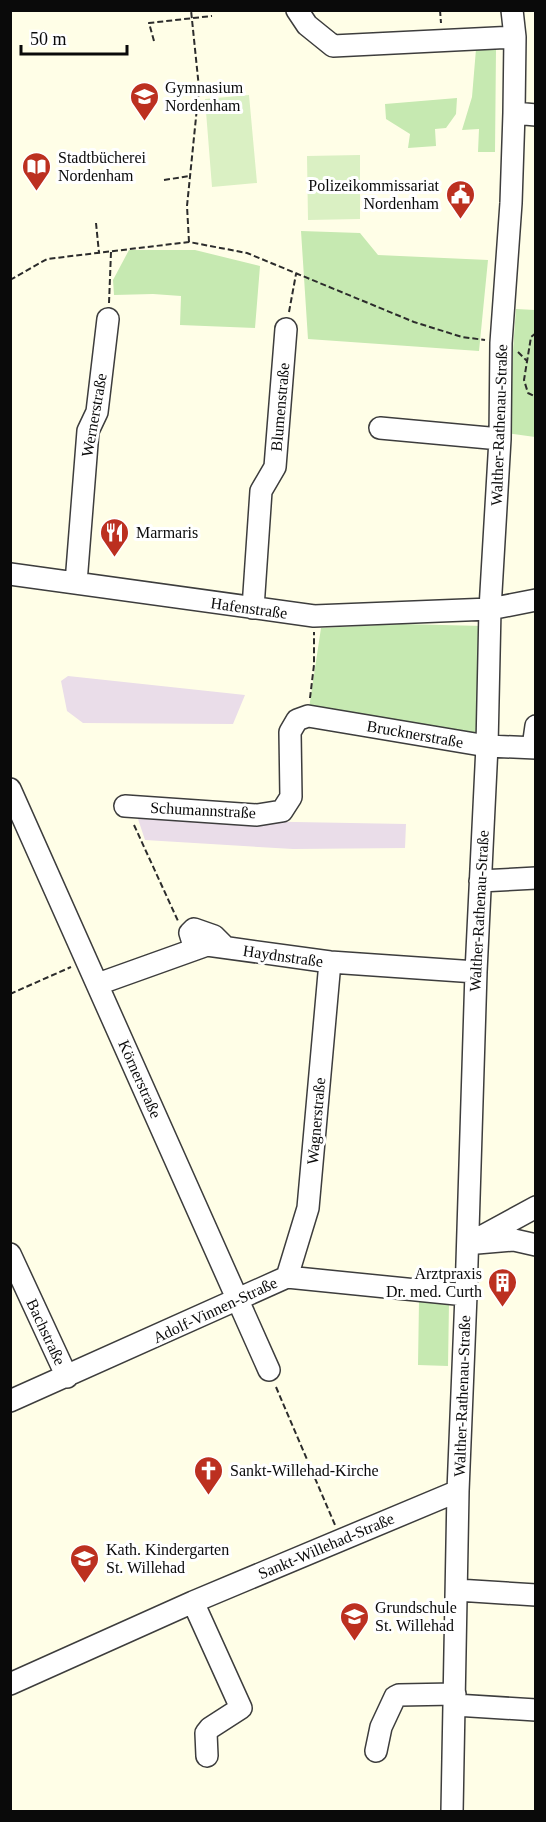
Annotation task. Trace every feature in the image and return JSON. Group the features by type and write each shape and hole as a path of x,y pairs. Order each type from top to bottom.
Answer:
{"street":[{"path":"297,10 306,25 333,46 515,38"},
{"name":"Walther-Rathenau-Straße","path":"453,1812 458,1491 476,972 487,746 490,609 500,439 501,343 511,203 515,38 512,10"},
{"path":"514,113 536,115"},
{"name":"Wernerstraße","path":"76,583 88,431 97,412 108,319"},
{"name":"Blumenstraße","path":"253,609 261,491 275,467 286,329"},
{"path":"380,428 500,439"},
{"name":"Hafenstraße","path":"10,574 314,616 490,609 536,600"},
{"name":"Brucknerstraße","path":"302,718 487,746 534,747"},
{"name":"Schumannstraße","path":"125,806 257,815 282,811 291,797 290,732 302,718"},
{"path":"534,747 536,726"},
{"name":"Körnerstraße","path":"10,789 268,1371"},
{"path":"480,881 536,878"},
{"name":"Haydnstraße","path":"98,984 192,941 226,948 330,962 476,972"},
{"name":"Wagnerstraße","path":"287,1277 308,1208 330,962"},
{"path":"468,1244 536,1207"},
{"path":"468,1244 514,1240 536,1245"},
{"name":"Bachstraße","path":"10,1254 67,1377"},
{"name":"Adolf-Vinnen-Straße","path":"10,1401 287,1277 466,1295"},
{"name":"Sankt-Willehad-Straße","path":"10,1684 193,1602 458,1491"},
{"path":"457,1590 536,1595"},
{"path":"193,1602 241,1708 207,1733 207,1756"},
{"path":"376,1751 381,1727 395,1697 399,1695 455,1699 536,1710"}],"path":[{"path":"189,242 187,206 199,88 191,10"},
{"path":"154,41 149,23 212,16"},
{"path":"165,180 190,176"},
{"path":"96,224 99,253"},
{"path":"10,280 47,259 189,242 247,253 414,322 462,337 501,343"},
{"path":"108,319 111,252"},
{"path":"286,329 296,274"},
{"path":"536,333 531,337 524,380 528,393 536,398"},
{"path":"302,718 314,665 314,616"},
{"path":"125,806 182,929 192,941"},
{"path":"10,994 87,959"},
{"path":"268,1371 342,1540"}],"shaded area":[{"path":"68,676 245,695 233,724 83,723 67,711 61,681"},
{"path":"138,819 406,824 405,848 293,849 145,840"}],"green space":[{"path":"476,49 496,49 495,152 478,152 479,129 462,130 472,97"},
{"path":"249,95 257,183 212,187 205,99"},
{"path":"457,98 456,114 446,128 435,129 436,146 408,148 410,134 386,119 385,104"},
{"path":"360,155 360,219 308,220 307,156"},
{"path":"301,231 360,233 378,255 488,260 479,351 308,339"},
{"path":"129,250 195,250 260,266 255,328 180,325 181,296 114,295 113,280"},
{"path":"516,309 535,310 535,437 507,433"},
{"path":"400,624 484,626 482,743 308,715 321,628"},
{"path":"419,1301 449,1302 448,1366 418,1365"}],"place":[{"name":"Gymnasium Nordenham","path":"144,122"},
{"name":"Stadtbücherei Nordenham","path":"37,192"},
{"name":"Polizeikommissariat Nordenham","path":"460,220"},
{"name":"Marmaris","path":"115,558"},
{"name":"Arztpraxis Dr. med. Curth","path":"503,1308"},
{"name":"Sankt-Willehad-Kirche","path":"209,1496"},
{"name":"Kath. Kindergarten St. Willehad","path":"85,1584"},
{"name":"Grundschule St. Willehad","path":"354,1642"}]}
